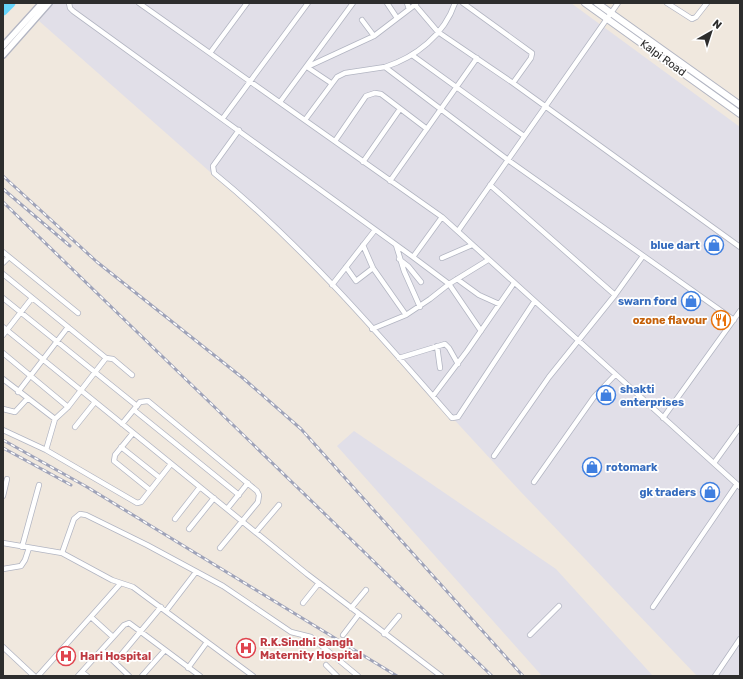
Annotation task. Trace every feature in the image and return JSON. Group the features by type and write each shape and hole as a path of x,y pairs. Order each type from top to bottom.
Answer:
{"main road":[{"name":"Kalpi Road","path":"585,3 740,114"},
{"name":"Kalpi Road","path":"597,3 740,105"},
{"path":"668,62 672,56"}],"street":[{"path":"3,46 42,3"},
{"path":"3,55 49,3"},
{"path":"69,3 70,8 73,11 240,130 449,284 481,331"},
{"path":"139,3 442,217 534,302 738,485 653,607"},
{"path":"210,53 247,3"},
{"path":"222,118 308,3"},
{"path":"280,102 308,67 353,3"},
{"path":"387,3 397,18"},
{"path":"407,3 409,9"},
{"path":"305,120 337,77 345,73 385,67 412,55 430,42 438,32 455,3"},
{"path":"463,3 532,53 531,58 513,83"},
{"path":"458,231 606,18 618,3"},
{"path":"667,3 692,19 696,17 706,3"},
{"path":"308,67 374,36 416,4 438,32 513,83 740,247"},
{"path":"362,20 374,36"},
{"path":"412,55 524,136"},
{"path":"390,181 477,58"},
{"path":"308,67 331,84"},
{"path":"385,67 508,160 734,320"},
{"path":"335,141 366,96 375,93 381,94 427,130"},
{"path":"364,162 400,109"},
{"path":"240,130 213,166 214,173 288,238 399,358 452,418 458,417 534,302"},
{"path":"490,185 615,295"},
{"path":"413,257 442,217"},
{"path":"332,285 375,230"},
{"path":"442,258 472,244"},
{"path":"363,245 373,268 406,315"},
{"path":"396,245 399,259 420,307"},
{"path":"3,252 78,313"},
{"path":"494,456 549,377 579,342 643,256"},
{"path":"3,264 9,257"},
{"path":"399,259 408,266 421,282"},
{"path":"372,329 406,315 420,307 449,284 488,260"},
{"path":"346,267 356,281 373,268"},
{"path":"3,274 106,358 113,359 132,375"},
{"path":"457,279 479,295 499,304"},
{"path":"433,396 458,364 514,283"},
{"path":"3,298 57,341 239,495"},
{"path":"3,335 5,329 32,298"},
{"path":"663,418 740,311"},
{"path":"18,392 68,327"},
{"path":"5,329 319,583 441,676"},
{"path":"399,358 437,346 447,345 458,364"},
{"path":"437,346 440,368"},
{"path":"3,353 68,407"},
{"path":"46,450 55,419 68,407 106,358"},
{"path":"534,482 594,397 615,375"},
{"path":"3,379 27,399 55,419"},
{"path":"3,405 3,409 15,412 27,399"},
{"path":"122,424 143,400 148,401 257,491 259,499 243,522 220,548"},
{"path":"75,427 95,402"},
{"path":"714,463 740,427"},
{"path":"3,430 46,450 137,503 142,502 171,464"},
{"path":"133,433 115,455 114,461 150,490"},
{"path":"121,447 160,478"},
{"path":"3,496 8,479"},
{"path":"227,509 248,483"},
{"path":"22,547 38,485"},
{"path":"175,519 200,487"},
{"path":"190,529 214,498"},
{"path":"256,532 279,505"},
{"path":"62,553 74,519 80,514 86,515 147,545 223,586 291,632 311,637 358,676"},
{"path":"3,543 62,553 120,584 127,584 133,587 253,676"},
{"path":"3,568 21,566 25,560 28,548"},
{"path":"166,611 196,572"},
{"path":"303,603 319,583"},
{"path":"38,676 120,584"},
{"path":"351,608 366,590"},
{"path":"530,635 559,606"},
{"path":"115,662 160,607"},
{"path":"343,635 359,614"},
{"path":"384,634 399,616"},
{"path":"91,617 113,637"},
{"path":"78,676 126,623 132,624 200,676"},
{"path":"715,676 740,639"},
{"path":"188,668 207,642"},
{"path":"3,647 34,676"},
{"path":"102,650 130,676"},
{"path":"142,676 166,650"},
{"path":"326,665 337,676"},
{"path":"82,672 87,676"}],"shaded area":[{"path":"52,3 571,3 740,127 740,676 697,676 520,491 295,247 39,21"},
{"path":"354,431 556,569 653,676 542,676 337,446"}],"waterway":[{"path":"3,11 11,3"}],"railway":[{"path":"3,176 97,262 244,379 301,429 523,676"},
{"path":"3,189 70,246"},
{"path":"3,202 492,676"},
{"path":"3,440 87,487 397,676"},
{"path":"3,448 71,485"}],"place":[{"name":"blue dart","path":"714,245"},
{"name":"swarn ford","path":"691,301"},
{"name":"ozone flavour","path":"721,320"},
{"name":"shakti enterprises","path":"606,395"},
{"name":"rotomark","path":"592,467"},
{"name":"gk traders","path":"710,492"},
{"name":"R.K.Sindhi Sangh Maternity Hospital","path":"246,648"},
{"name":"Hari Hospital","path":"66,656"}]}
